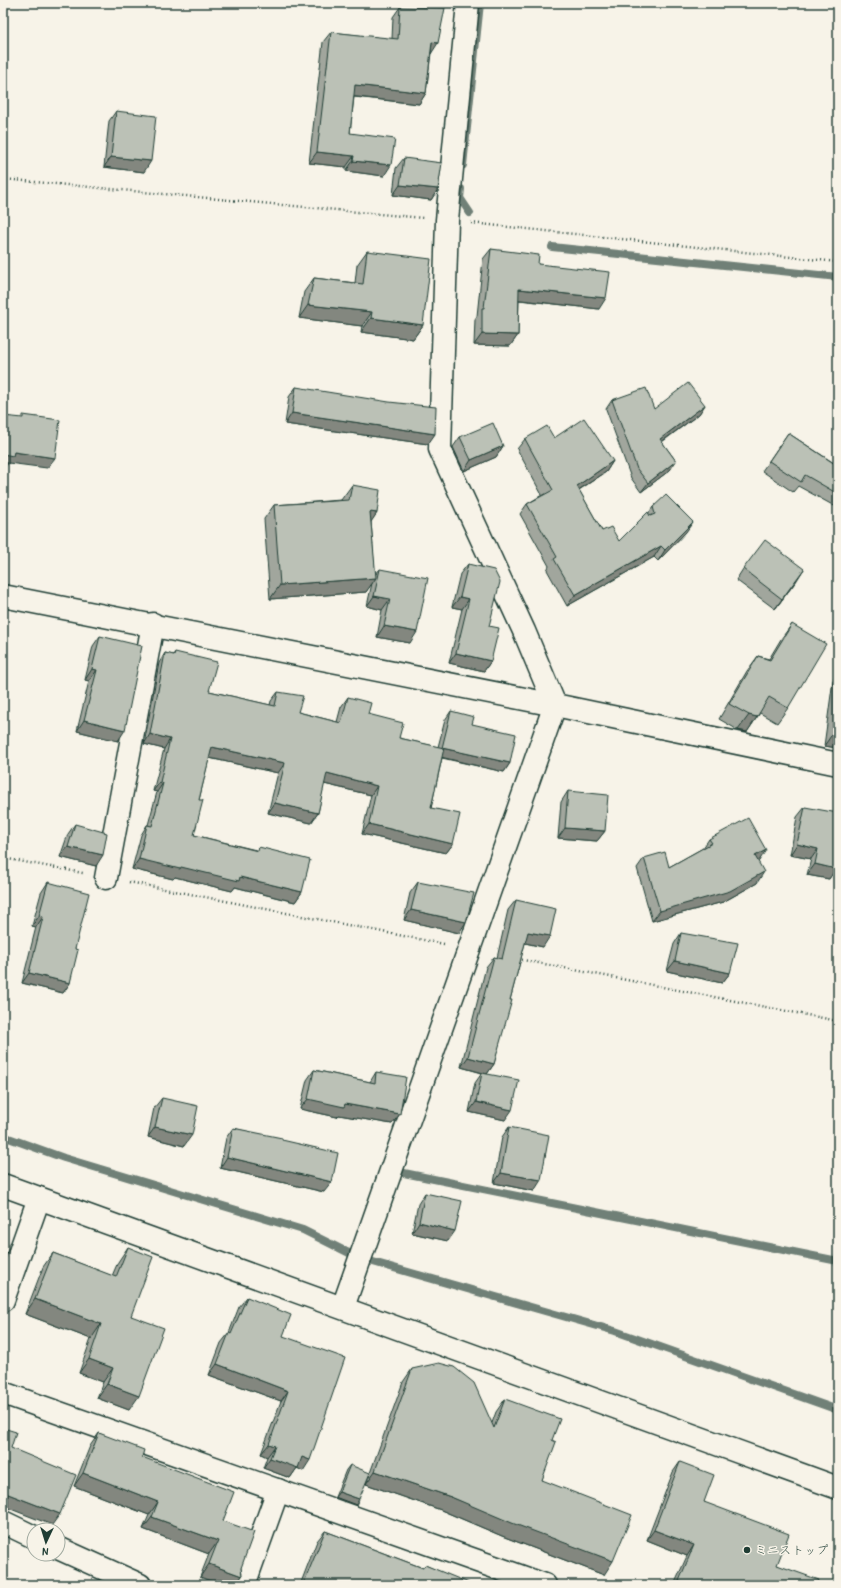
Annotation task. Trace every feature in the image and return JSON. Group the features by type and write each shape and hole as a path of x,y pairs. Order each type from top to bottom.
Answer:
{"street":[{"path":"343,1307 468,949 555,706 524,631 440,449 447,220 468,3"},
{"path":"3,596 153,624 838,764"},
{"path":"106,878 153,624"},
{"path":"3,1185 343,1307 838,1488"},
{"path":"3,1300 39,1198"},
{"path":"3,1392 545,1585"},
{"path":"244,1585 278,1490"},
{"path":"3,1522 26,1533"},
{"path":"66,1552 140,1585"}],"path":[{"path":"3,179 447,220 838,262"},
{"path":"3,858 468,949"},
{"path":"514,958 838,1021"}],"building":[{"path":"400,7 445,8 438,43 432,42 426,93 355,85 350,133 395,139 391,165 353,161 354,156 317,152 331,32 398,39"},
{"path":"116,111 156,116 151,161 111,157"},
{"path":"404,158 442,163 438,189 400,185"},
{"path":"491,249 539,255 538,264 610,272 606,298 519,289 518,335 482,334 482,308 484,308"},
{"path":"367,251 431,259 423,325 371,318 372,312 308,305 314,278 363,284"},
{"path":"688,383 705,405 660,439 676,461 648,483 637,469 612,400 646,388 654,409"},
{"path":"296,387 389,402 436,407 435,434 292,413"},
{"path":"23,415 60,420 55,458 14,452 13,456 3,454 3,416 23,418"},
{"path":"584,418 613,461 577,486 602,531 611,527 619,541 648,512 650,516 655,514 653,507 666,495 693,522 665,550 661,546 575,595 554,559 557,557 527,504 553,490 525,439 547,426 554,438"},
{"path":"493,423 503,446 471,460 460,437"},
{"path":"788,433 835,464 838,458 838,494 805,475 801,482 769,461"},
{"path":"352,485 380,490 377,513 370,512 376,578 280,585 274,505 349,500"},
{"path":"765,540 804,569 782,599 743,569"},
{"path":"468,564 494,570 500,582 489,626 499,628 491,661 456,653 469,599 460,597"},
{"path":"380,569 428,578 417,632 384,626 390,599 374,596"},
{"path":"792,624 826,644 788,708 769,697 757,717 749,715 729,704 758,656 770,660"},
{"path":"100,636 142,646 125,730 84,720 97,670 92,669"},
{"path":"175,652 217,662 209,691 275,706 278,692 303,696 298,712 341,723 348,697 371,703 368,714 403,723 399,738 444,748 431,808 460,814 453,844 369,824 377,786 327,773 318,813 275,803 285,763 212,747 199,800 203,800 194,835 258,851 259,847 310,860 302,892 240,877 239,881 181,867 180,869 139,859 147,825 152,826 163,783 160,782 170,739 150,734 165,653 174,655"},
{"path":"838,698 838,734 833,733"},
{"path":"451,711 474,717 472,724 516,734 510,763 442,748"},
{"path":"568,791 608,795 605,831 565,828"},
{"path":"805,807 838,813 838,858 836,869 815,864 818,849 797,844"},
{"path":"748,818 766,850 755,856 764,872 730,891 660,911 644,858 665,852 669,867 712,843 709,839"},
{"path":"75,824 107,833 103,855 68,847"},
{"path":"48,882 89,893 75,949 78,950 70,983 29,973 43,917 39,916"},
{"path":"418,882 474,893 466,922 411,910"},
{"path":"516,900 556,909 550,936 528,932 510,1000 512,1000 494,1064 468,1057 494,957 502,959"},
{"path":"681,933 738,943 730,973 675,961"},
{"path":"314,1070 375,1083 376,1072 406,1077 400,1114 345,1104 344,1107 308,1099"},
{"path":"482,1073 519,1080 512,1110 476,1102"},
{"path":"162,1098 198,1106 192,1135 155,1127"},
{"path":"509,1127 549,1135 541,1180 501,1173"},
{"path":"233,1128 282,1138 282,1140 338,1153 332,1182 227,1157"},
{"path":"425,1193 462,1201 455,1231 419,1222"},
{"path":"128,1247 153,1257 131,1316 164,1328 139,1396 107,1384 113,1368 89,1359 101,1324 35,1299 53,1253 116,1277"},
{"path":"247,1297 291,1315 283,1336 345,1358 310,1460 302,1457 298,1468 270,1458 275,1446 269,1444 288,1391 217,1364 229,1333 231,1334"},
{"path":"439,1363 454,1367 474,1383 494,1428 505,1399 560,1419 552,1440 556,1442 542,1480 632,1515 613,1561 512,1523 451,1497 375,1471 412,1369"},
{"path":"3,1428 16,1432 11,1448 76,1475 60,1514 3,1492"},
{"path":"99,1433 144,1450 142,1457 234,1492 223,1521 254,1532 241,1568 242,1576 209,1564 218,1541 152,1517 158,1502 83,1473"},
{"path":"680,1462 714,1475 704,1502 789,1534 777,1565 819,1580 817,1585 688,1585 679,1581 694,1545 654,1530"},
{"path":"350,1465 370,1473 359,1499 339,1492"},
{"path":"325,1531 423,1568 425,1565 469,1583 469,1585 303,1585"}],"waterway":[{"path":"463,165 480,3"},
{"path":"461,189 460,198 470,213"},
{"path":"552,247 838,277"},
{"path":"3,1136 64,1158 303,1230 359,1258 615,1331 838,1410"},
{"path":"404,1173 838,1261"}],"place":[{"name":"ミニストップ","path":"747,1550"}]}
